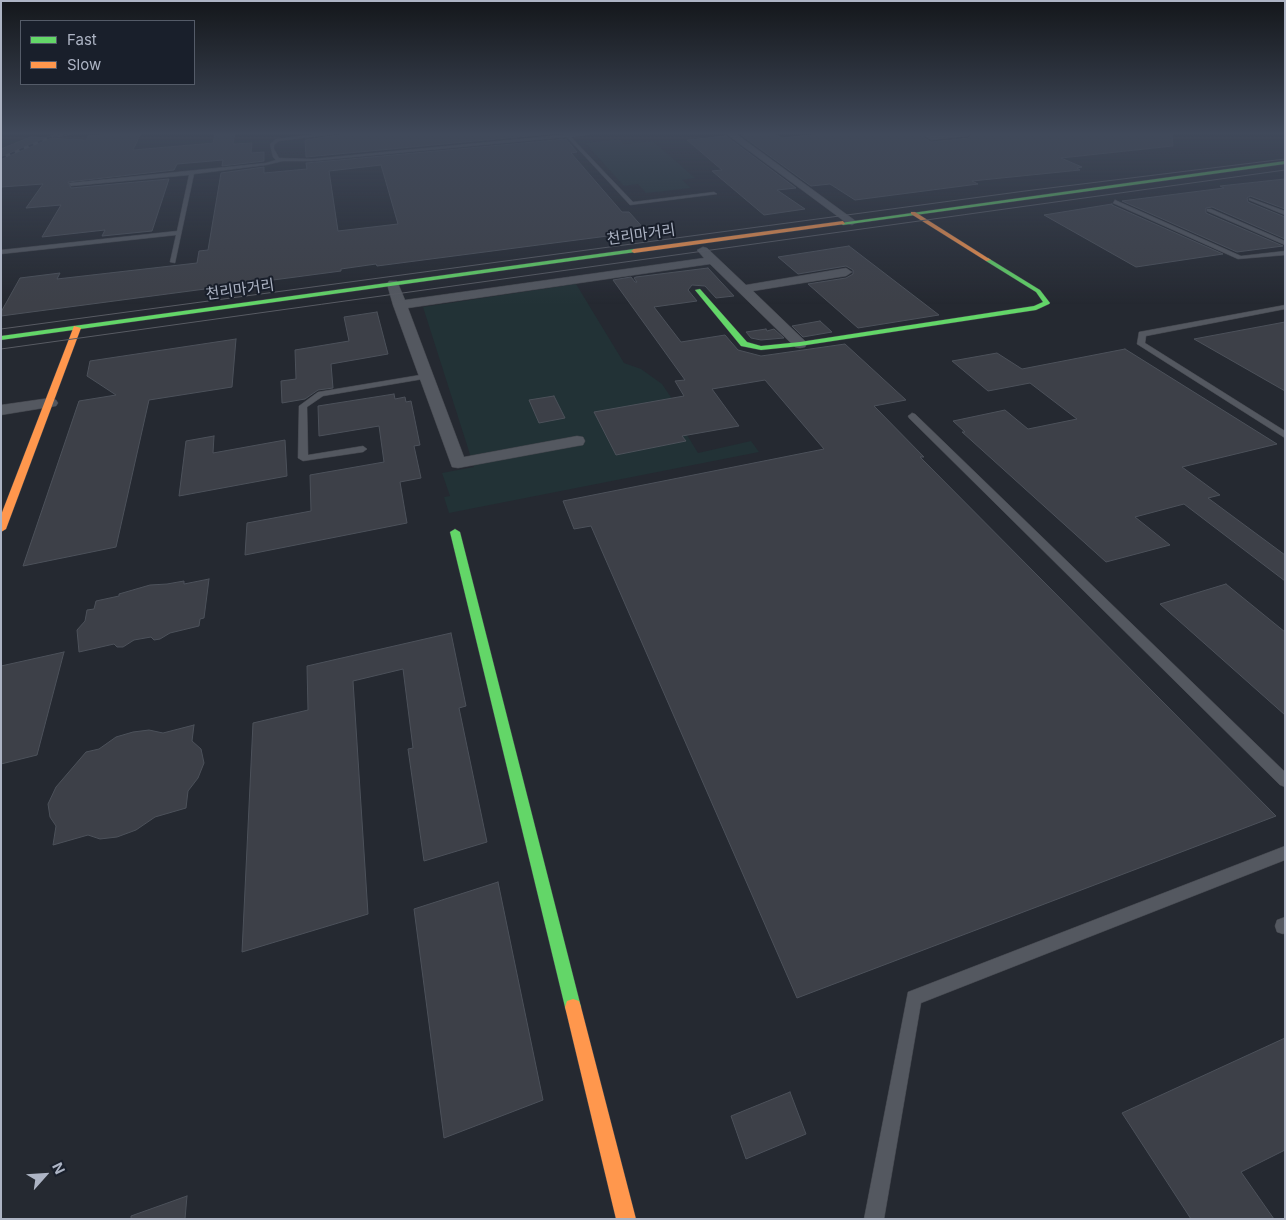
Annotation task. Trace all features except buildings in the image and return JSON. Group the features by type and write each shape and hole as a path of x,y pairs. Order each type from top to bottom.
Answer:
{"main road":[{"name":"천리마거리","path":"1,338 1082,190"},
{"path":"698,290 744,344 762,348 800,344 1036,308 1047,303 1038,291 914,213"},
{"path":"1,529 77,328"},
{"path":"455,532 626,1219"}],"street":[{"path":"808,190 852,222"},
{"path":"696,243 800,344"},
{"path":"400,305 712,260"},
{"path":"743,289 846,272"},
{"path":"393,284 458,462 577,441"},
{"path":"1,410 50,403"}],"lane":[{"path":"173,262 188,190"},
{"path":"619,190 632,204 714,194"},
{"path":"1251,198 1285,213"},
{"path":"1115,202 1240,258 1285,253"},
{"path":"1209,210 1285,243"},
{"path":"1,252 179,233"},
{"path":"1285,307 1142,334 1141,344 1285,435"},
{"path":"363,449 303,458 303,406 321,394 426,376"},
{"path":"912,416 1285,781"},
{"path":"874,1219 914,998 1285,853"}],"shaded area":[{"path":"643,190 674,190 646,193"},
{"path":"576,284 624,363 641,369 662,384 695,433 687,435 698,453 751,441 759,452 449,513 444,497 450,496 442,473 474,467 423,307"}],"tram line":[{"path":"1,329 1034,190"},
{"path":"1,349 1142,190"}],"traffic: fast":[{"path":"843,223 1083,190"},
{"path":"1,338 634,251"},
{"path":"698,290 744,344 761,348 800,344 1036,308 1047,303 1038,291 988,260"},
{"path":"455,532 573,1007"}],"traffic: slow":[{"path":"913,213 988,260"},
{"path":"634,251 843,223"},
{"path":"1,529 77,328"},
{"path":"573,1007 626,1219"}]}
